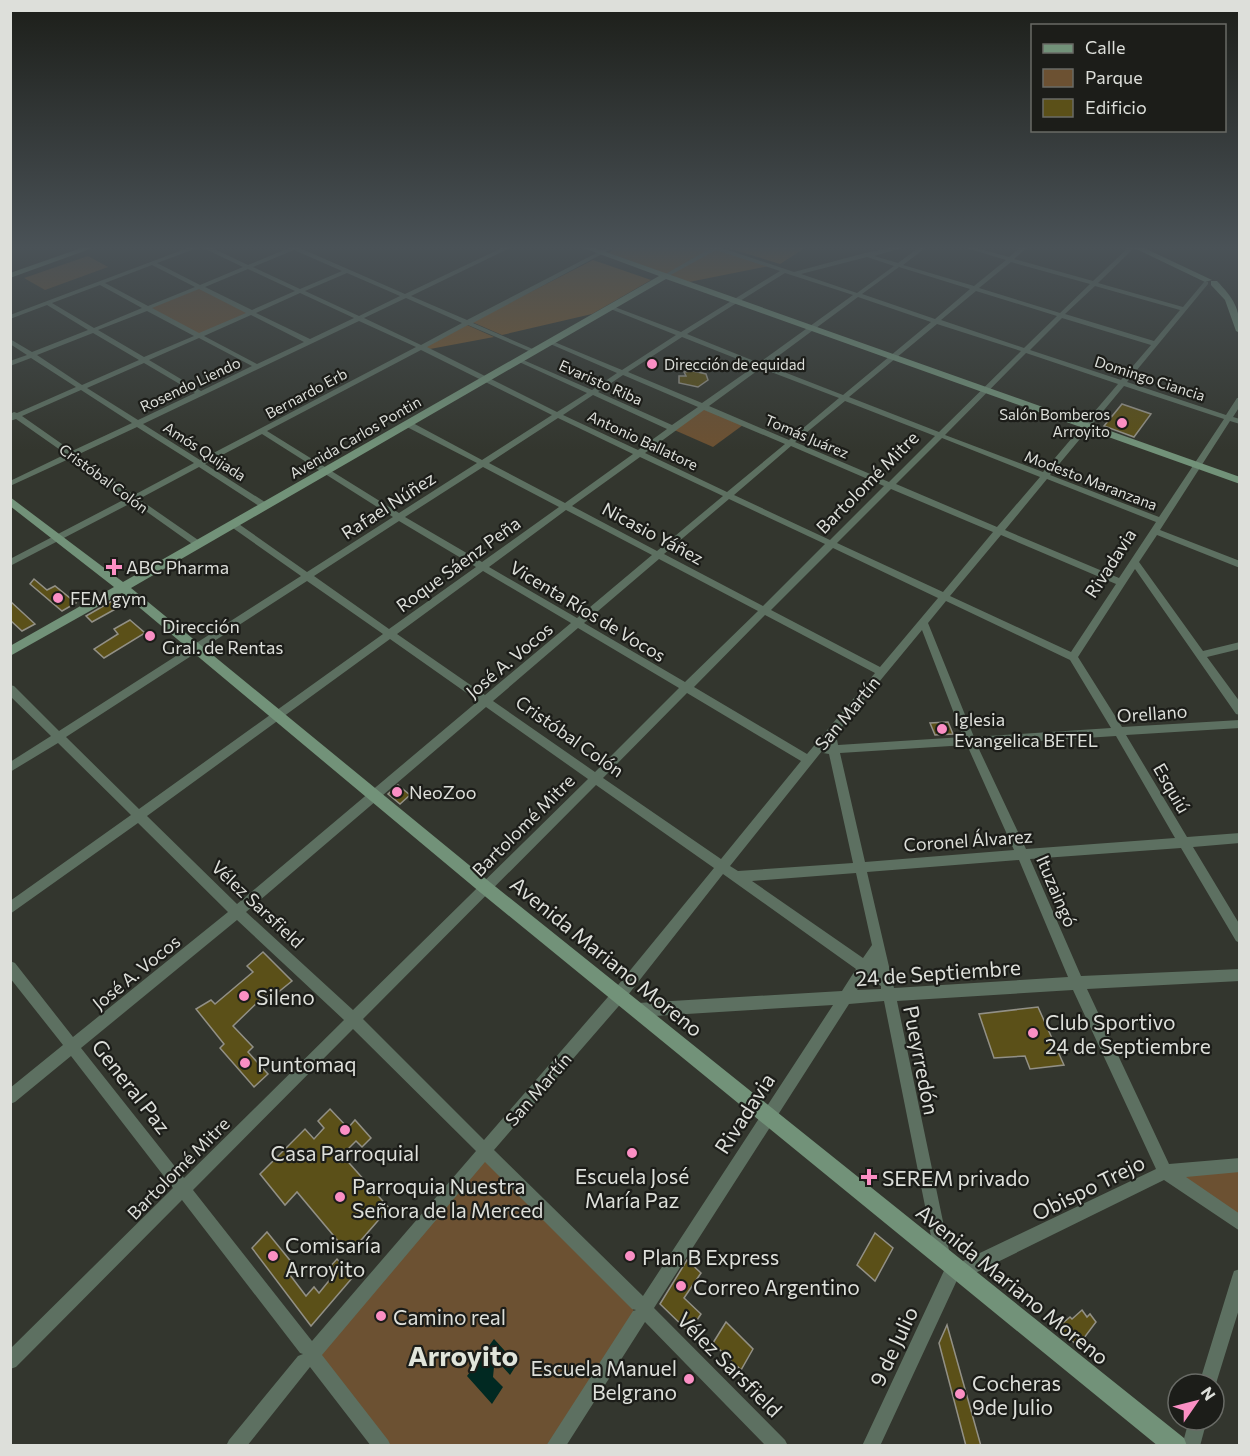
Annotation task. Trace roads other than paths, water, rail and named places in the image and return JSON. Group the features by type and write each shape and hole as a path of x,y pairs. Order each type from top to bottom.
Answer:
{"main road":[{"name":"Avenida Carlos Pontin","path":"10,652 598,314"},
{"path":"771,314 1239,481"},
{"path":"1235,314 1239,331"},
{"name":"Avenida Mariano Moreno","path":"10,500 280,714 375,797 486,888 1176,1446"}],"street":[{"path":"66,314 200,393"},
{"path":"10,364 132,314"},
{"path":"158,314 258,367"},
{"path":"13,416 248,314"},
{"path":"256,314 310,342"},
{"name":"Antonio Ballatore","path":"350,314 482,376 485,380 557,415 1073,657"},
{"name":"Rosendo Liendo","path":"10,484 368,314"},
{"path":"447,314 533,351"},
{"name":"Bernardo Erb","path":"10,563 484,314"},
{"name":"Modesto Maranzana","path":"629,314 1161,521"},
{"name":"Rafael Núñez","path":"10,768 714,314"},
{"name":"Roque Sáenz Peña","path":"10,909 702,406 832,314"},
{"name":"Domingo Ciancia","path":"913,314 1239,422"},
{"name":"José A. Vocos","path":"10,1097 375,797 728,495 947,314"},
{"path":"1058,314 1155,344"},
{"name":"San Martín","path":"235,1446 310,1355 619,995 830,733 1179,314"},
{"name":"Bartolomé Mitre","path":"10,1361 1061,315"},
{"name":"Amós Quijada","path":"10,341 265,506"},
{"name":"Tomás Juárez","path":"550,342 1120,582"},
{"name":"Evaristo Riba","path":"519,360 672,428"},
{"name":"Rivadavia","path":"1073,657 1239,399"},
{"name":"Cristóbal Colón","path":"13,416 198,544"},
{"name":"Nicasio Yáñez","path":"408,424 882,672"},
{"name":"Vicenta Ríos de Vocos","path":"262,431 320,466 325,472 577,624 686,688 812,755"},
{"name":"Cristóbal Colón","path":"233,524 865,967 887,988"},
{"name":"Modesto Maranzana","path":"1154,531 1239,565"},
{"path":"1134,561 1239,711"},
{"name":"Ituzaingó","path":"923,622 970,741 1077,982 1165,1172"},
{"path":"1201,655 1239,645"},
{"name":"Esquiú","path":"1073,657 1239,937"},
{"name":"Vélez Sarsfield","path":"10,689 237,912 354,1020 779,1446"},
{"name":"Orellano","path":"812,755 833,749 1239,724"},
{"name":"Pueyrredón","path":"830,733 877,948 953,1264"},
{"name":"Coronel Álvarez","path":"736,877 1239,837"},
{"name":"Rivadavia","path":"555,1446 877,948"},
{"name":"General Paz","path":"10,967 184,1187 310,1355 382,1446"},
{"name":"24 de Septiembre","path":"638,1010 846,997 887,988 1239,975"},
{"name":"Obispo Trejo","path":"953,1264 1165,1172 1239,1165"},
{"path":"1165,1172 1239,1223"},
{"name":"9 de Julio","path":"871,1446 953,1264"},
{"path":"1212,1372 1239,1277"}],"water":[{"path":"494,1339 517,1364 510,1375 501,1365 494,1367 493,1377 503,1387 492,1404 467,1376"}],"place":[{"name":"Dirección de equidad","path":"652,364"},
{"name":"Salón Bomberos Arroyito","path":"1122,423"},
{"name":"ABC Pharma","path":"114,567"},
{"name":"FEM gym","path":"58,598"},
{"name":"Dirección Gral. de Rentas","path":"150,636"},
{"name":"Iglesia Evangelica BETEL","path":"942,729"},
{"name":"NeoZoo","path":"397,792"},
{"name":"Sileno","path":"244,996"},
{"name":"Club Sportivo 24 de Septiembre","path":"1033,1033"},
{"name":"Puntomaq","path":"245,1063"},
{"name":"Casa Parroquial","path":"345,1130"},
{"name":"Escuela José María Paz","path":"632,1153"},
{"name":"SEREM privado","path":"869,1177"},
{"name":"Parroquia Nuestra Señora de la Merced","path":"340,1197"},
{"name":"Comisaría Arroyito","path":"273,1256"},
{"name":"Plan B Express","path":"630,1256"},
{"name":"Correo Argentino","path":"681,1286"},
{"name":"Camino real","path":"381,1316"},
{"name":"Escuela Manuel Belgrano","path":"689,1379"},
{"name":"Cocheras 9de Julio","path":"960,1394"}],"district":[{"name":"Arroyito","path":"463,1355"}]}
